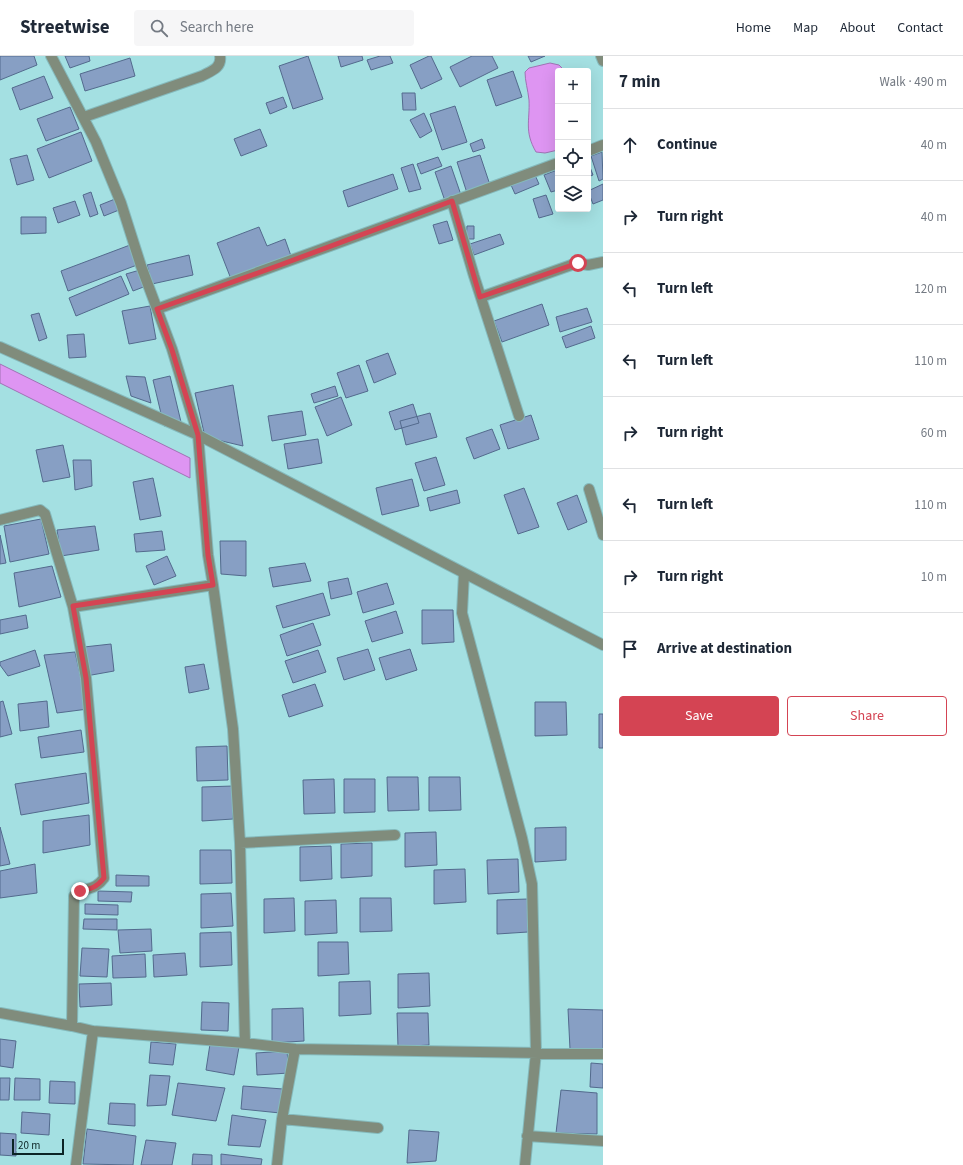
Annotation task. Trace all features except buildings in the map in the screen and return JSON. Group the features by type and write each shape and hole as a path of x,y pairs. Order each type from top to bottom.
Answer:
{"street":[{"path":"51,56 96,142 121,203 172,350 198,435 208,555 233,729 240,843 245,1043"},
{"path":"84,117 202,76 218,68 221,61 220,56"},
{"path":"601,56 603,61"},
{"path":"591,150 603,145"},
{"path":"157,309 555,164"},
{"path":"452,201 480,297 519,416"},
{"path":"480,297 578,263 588,265 603,262"},
{"path":"0,347 198,435 603,645"},
{"path":"589,489 603,536"},
{"path":"0,520 40,510 46,514 73,606 86,678 104,878 95,888 80,891 74,896 72,1026"},
{"path":"464,573 462,613 522,838 532,884 536,1052 525,1165"},
{"path":"73,606 213,585"},
{"path":"240,843 395,835"},
{"path":"0,1013 93,1031 245,1043 294,1049 603,1054"},
{"path":"76,1165 93,1031"},
{"path":"277,1165 282,1119 294,1049"},
{"path":"282,1119 378,1128"},
{"path":"527,1136 603,1141"}],"shaded area":[{"path":"550,63 559,65 562,68 555,68 555,151 545,153 536,152 532,145 528,126 529,100 525,79 525,72 529,68"},
{"path":"0,364 190,458 190,478 0,383"}],"route":[{"path":"80,891 95,888 104,878 86,678 73,606 213,585 208,555 198,435 190,405 157,309 452,201 480,297 502,291 578,263"}]}
